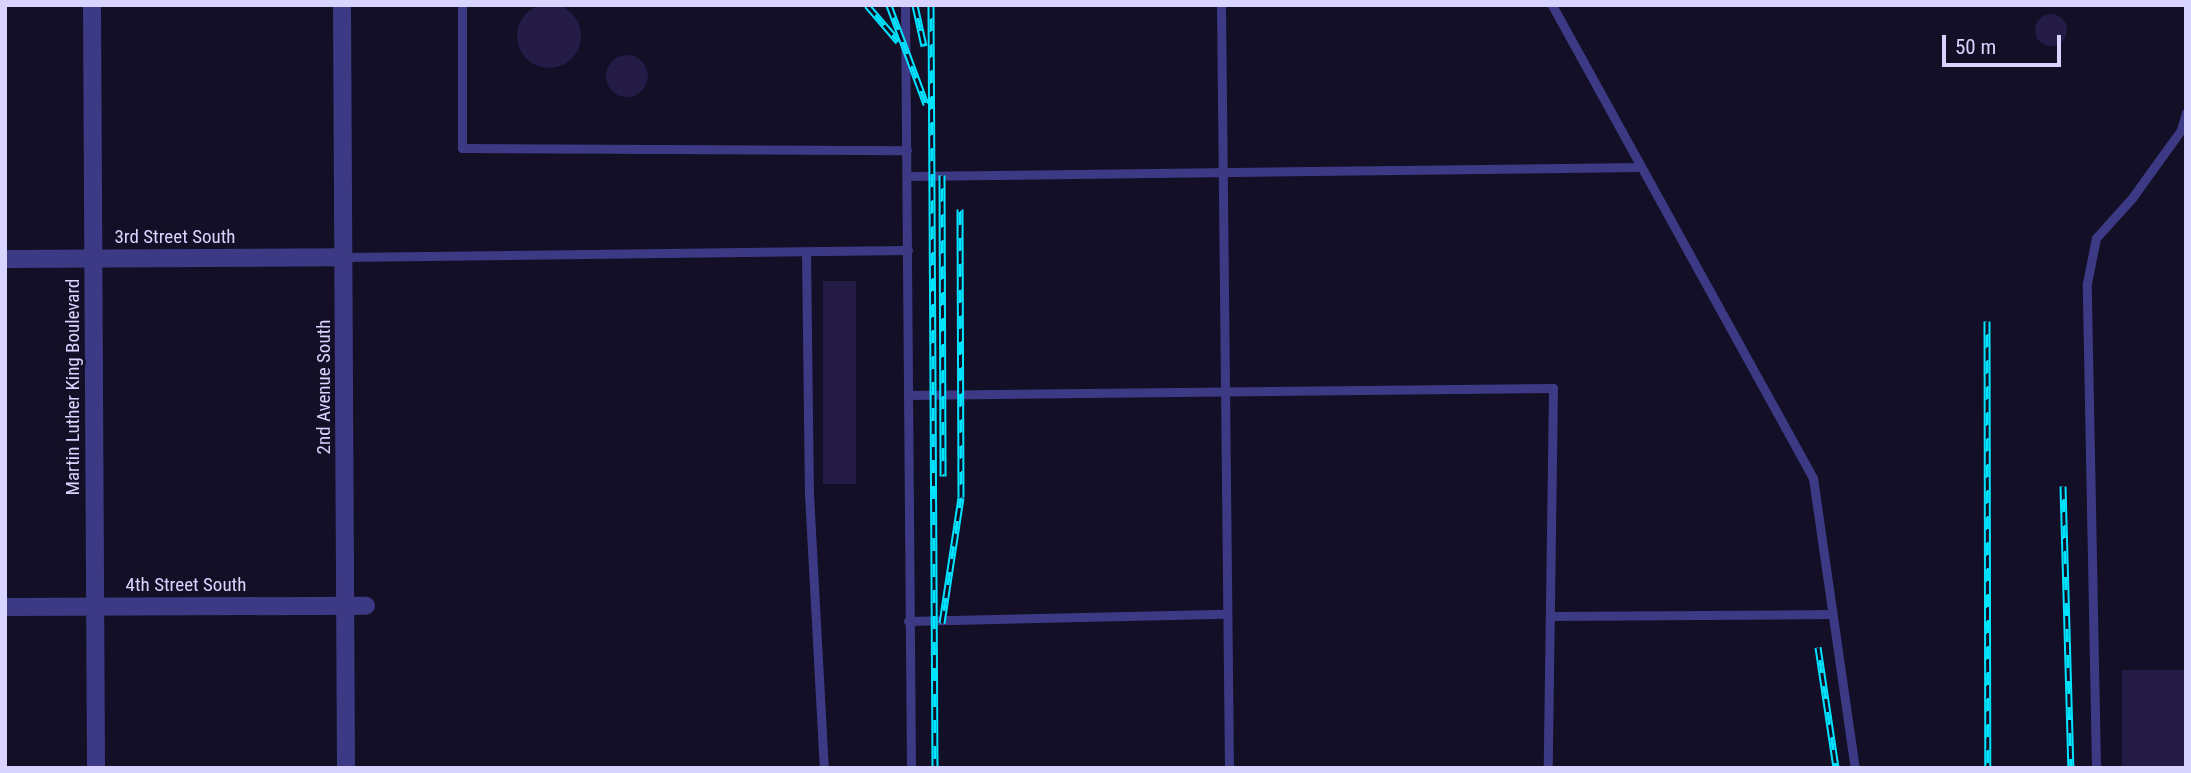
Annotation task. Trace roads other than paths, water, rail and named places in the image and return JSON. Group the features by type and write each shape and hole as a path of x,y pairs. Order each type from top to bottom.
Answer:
{"street":[{"name":"Martin Luther King Boulevard","path":"92,5 96,768"},
{"name":"2nd Avenue South","path":"342,5 346,768"},
{"name":"3rd Street South","path":"5,259 344,257"},
{"name":"4th Street South","path":"5,607 366,606"}],"lane":[{"path":"463,5 463,148 906,150"},
{"path":"905,5 911,768"},
{"path":"1221,5 1229,768"},
{"path":"1552,5 1813,478 1830,614 1855,768"},
{"path":"2096,768 2087,283 2096,238 2140,187 2180,130 2186,113"},
{"path":"906,176 1223,170 1640,167"},
{"path":"344,257 908,250"},
{"path":"806,252 809,494 824,768"},
{"path":"908,395 1553,388 1548,768"},
{"path":"908,621 1227,614"},
{"path":"1550,616 1830,614"}],"railway":[{"path":"867,5 898,41"},
{"path":"889,5 926,104"},
{"path":"915,5 924,46"},
{"path":"931,5 935,768"},
{"path":"942,175 943,476"},
{"path":"942,623 961,497 960,209"},
{"path":"1987,321 1988,768"},
{"path":"2063,486 2071,768"},
{"path":"1818,647 1836,768"}]}
